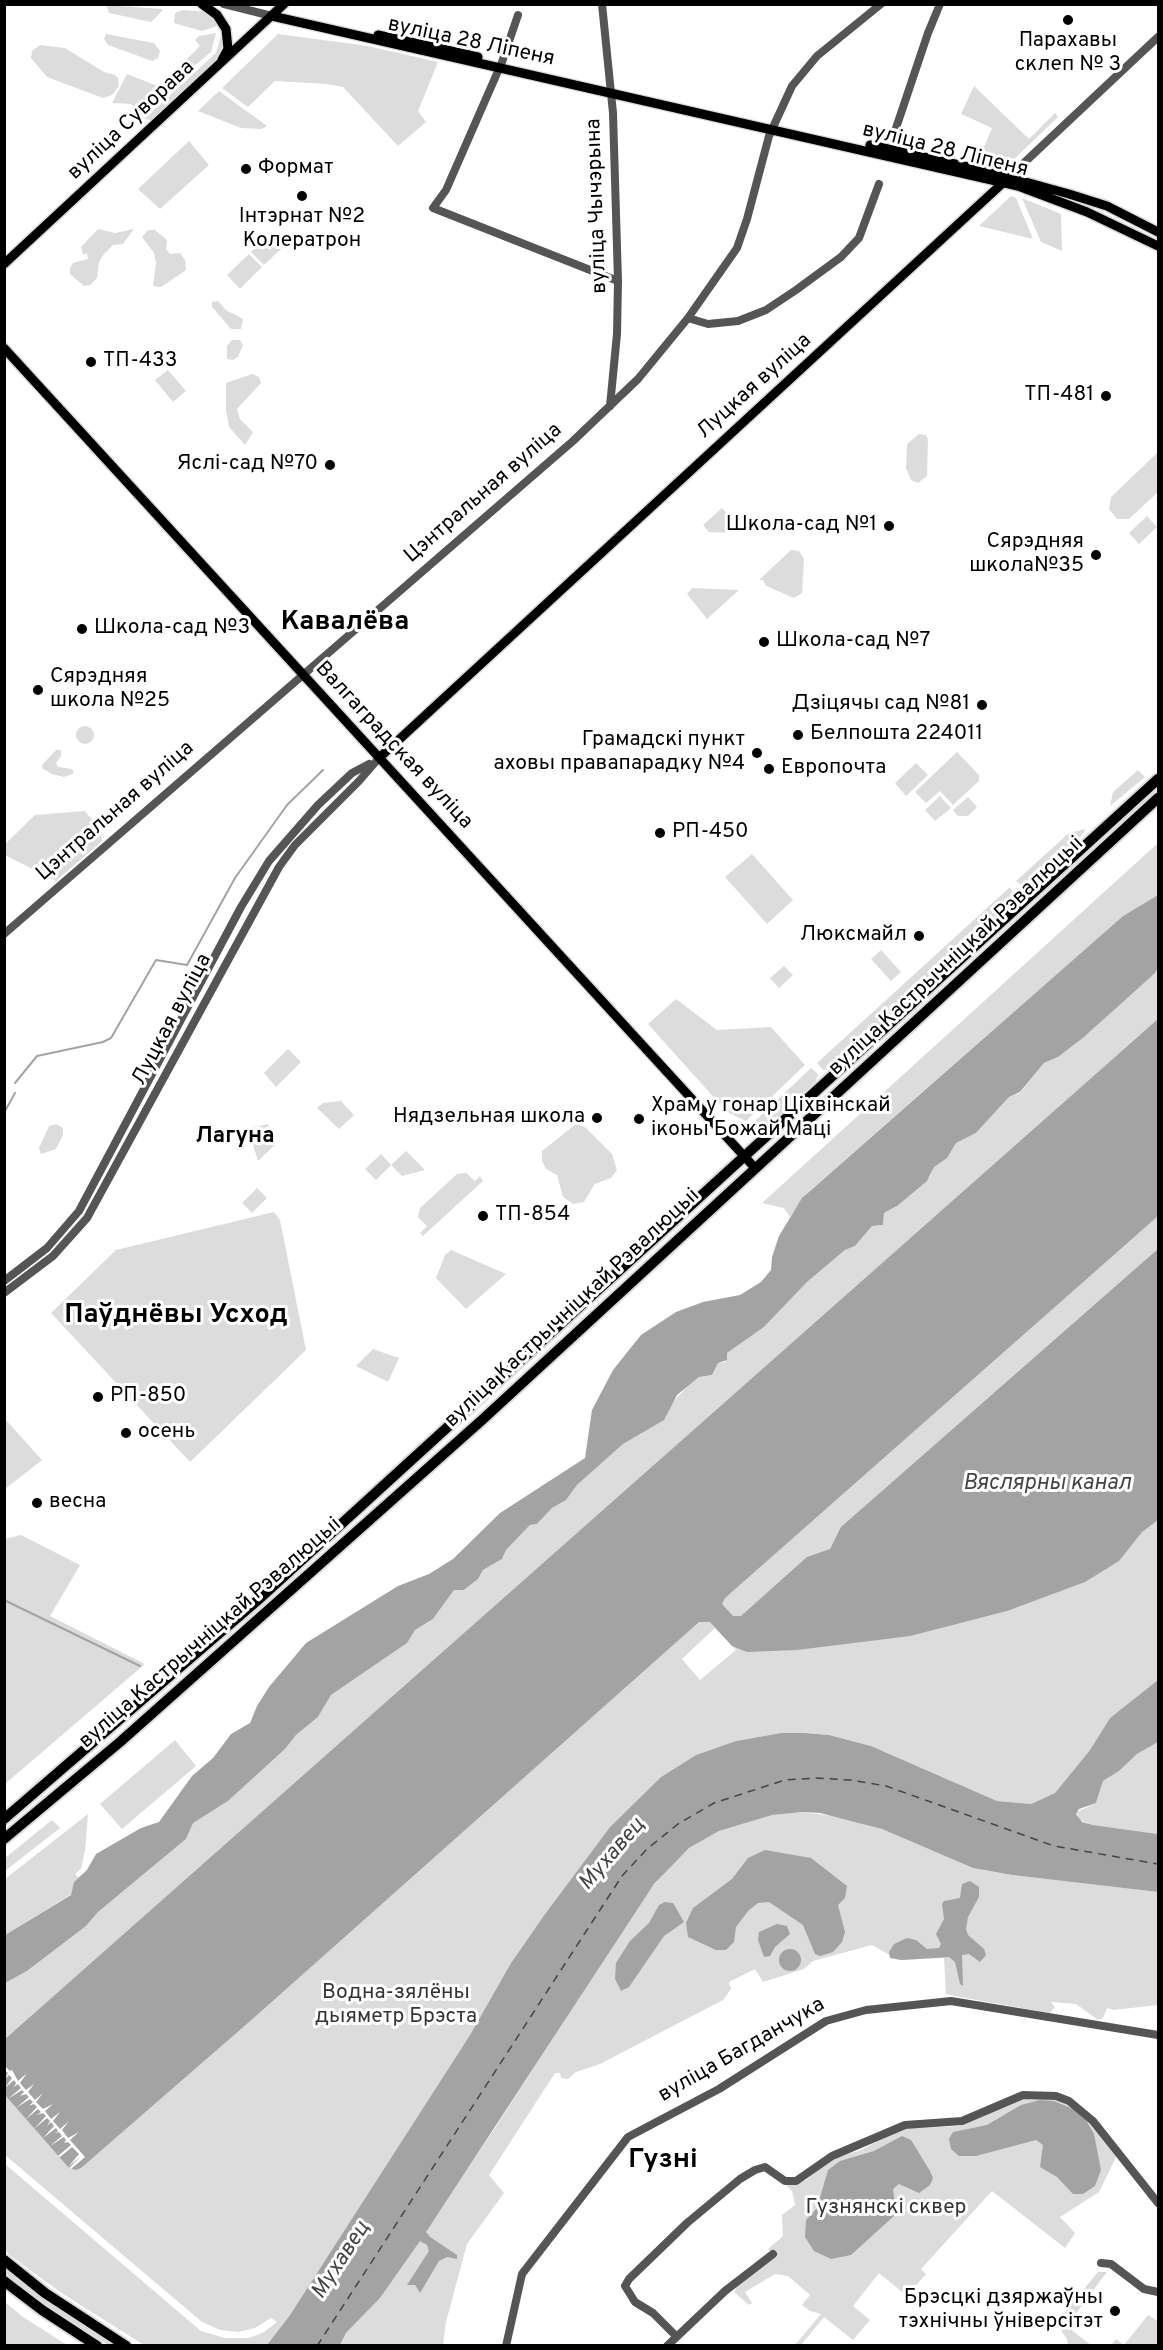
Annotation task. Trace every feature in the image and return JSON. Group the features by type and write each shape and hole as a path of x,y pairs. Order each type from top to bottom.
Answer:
{"highway":[{"name":"вуліца Кастрычніцкай Рэвалюцыі","path":"4,1819 201,1650 559,1328 744,1156 1158,779"},
{"path":"1147,790 1158,799"},
{"name":"вуліца Кастрычніцкай Рэвалюцыі","path":"4,1839 189,1682 569,1340 1158,799"},
{"path":"559,1328 569,1340"},
{"path":"529,1355 539,1366"},
{"path":"201,1650 212,1661"},
{"path":"178,1670 189,1682"},
{"path":"4,2260 45,2294 126,2346"},
{"path":"4,2281 42,2310 97,2346"}],"main road":[{"path":"202,4 217,15 227,36 228,49 213,72"},
{"name":"вуліца Суворава","path":"4,264 284,4"},
{"name":"вуліца 28 Ліпеня","path":"272,16 310,20 1069,194 1124,214 1158,232"},
{"name":"вуліца 28 Ліпеня","path":"1007,179 1117,225 1158,246"},
{"name":"Луцкая вуліца","path":"376,760 1007,179"},
{"path":"1117,225 1124,214"},
{"name":"Валгаградская вуліца","path":"4,348 303,675 376,760 755,1168"}],"street":[{"path":"224,4 272,16"},
{"name":"вуліца Чычэрына","path":"602,4 611,89 618,281 617,334 610,406"},
{"name":"Цэнтральная вуліца","path":"4,934 610,406 650,366 688,318 737,248 772,126 792,86 810,63 881,4"},
{"path":"893,137 931,24 940,4"},
{"path":"518,15 500,65 446,190 434,208 618,281"},
{"name":"Луцкая вуліца","path":"1007,179 1158,37"},
{"path":"688,318 708,324 738,321 766,310 796,290 841,256 860,238 879,184"},
{"name":"Луцкая вуліца","path":"4,1281 47,1248 64,1230 89,1194 108,1154 252,889 287,838 352,773 376,760"},
{"name":"Луцкая вуліца","path":"4,1293 35,1272 72,1236 100,1196 233,947 279,867 295,845 359,781 376,760"},
{"path":"223,942 233,947"},
{"path":"108,1154 118,1160"},
{"name":"вуліца Багданчука","path":"506,2346 522,2274 628,2137 719,2089 826,2021 866,2010 951,2001 1158,2036"},
{"path":"676,2336 653,2313 635,2302 625,2286 629,2278 687,2223 740,2179 755,2170 765,2167 785,2181 796,2181 832,2156 905,2125 948,2124 962,2121 1023,2094 1063,2098 1093,2121 1158,2203"},
{"path":"667,2346 730,2286 773,2254"},
{"path":"1101,2263 1111,2264 1144,2289 1158,2292"}],"green space":[{"path":"106,5 162,9 162,11 151,22 109,13"},
{"path":"183,10 209,12 220,25 202,31 174,23 175,13"},
{"path":"222,32 226,43 218,60 151,120 144,119 216,53"},
{"path":"216,33 211,52 187,72 183,63 200,46 195,40 199,36"},
{"path":"106,34 154,43 160,51 158,58 152,61 108,45 104,39"},
{"path":"278,34 368,46 438,62 418,111 426,122 398,146 343,87 327,84 275,81 248,107 222,88"},
{"path":"40,45 65,48 104,72 115,75 119,86 112,95 103,98 47,77 31,58 32,51"},
{"path":"127,74 168,90 141,114 131,104 112,103"},
{"path":"974,86 1029,139 1055,113 1058,117 1008,165 979,159 992,128 961,114"},
{"path":"219,91 267,126 261,129 241,128 198,111"},
{"path":"189,141 209,165 160,209 138,189"},
{"path":"1011,196 1016,198 1033,239 979,226"},
{"path":"1022,198 1061,214 1062,251 1041,242"},
{"path":"98,229 115,233 134,229 123,244 113,245 104,254 99,262 97,278 90,285 84,286 70,274 70,268 73,263 88,259 87,253 83,255 81,247"},
{"path":"148,230 155,230 167,240 166,249 170,254 180,253 185,260 186,270 161,287 153,286 156,263 154,253 142,237"},
{"path":"270,233 283,247 264,265 251,252"},
{"path":"249,254 262,267 240,289 227,275"},
{"path":"218,301 226,310 243,319 241,329 231,329 212,307 212,302"},
{"path":"232,340 240,340 243,345 238,357 233,360 227,359 227,346"},
{"path":"168,370 186,391 173,402 155,380"},
{"path":"252,374 259,377 261,383 237,409 240,419 253,432 245,445 229,427 226,410 226,383"},
{"path":"919,434 926,435 928,440 927,476 918,483 911,480 906,468 907,444"},
{"path":"1158,452 1158,492 1129,519 1117,519 1109,509 1111,497"},
{"path":"722,508 740,527 733,533 709,532 703,525"},
{"path":"1147,516 1157,527 1139,544 1129,533"},
{"path":"791,550 799,551 804,559 802,593 794,598 766,586 763,580 759,580"},
{"path":"692,588 739,590 707,619 687,594"},
{"path":"85,726 91,729 94,735 91,741 85,744 79,741 76,735 79,729"},
{"path":"56,750 61,750 61,756 56,763 58,767 72,769 74,772 72,774 64,777 43,769 42,765"},
{"path":"957,752 979,775 979,781 953,805 940,791 926,803 915,792"},
{"path":"916,763 928,775 906,796 895,783"},
{"path":"1138,770 1145,777 1110,806 1113,792"},
{"path":"940,796 951,808 935,821 925,810"},
{"path":"968,797 977,807 968,816 958,816 953,810"},
{"path":"85,811 101,831 102,841 56,881 5,855 5,844 35,815"},
{"path":"1086,829 1077,842 1028,886 1023,886 1016,881 1069,833"},
{"path":"1158,843 1158,895 1123,916 806,1194 790,1217 784,1208 762,1203"},
{"path":"752,854 793,900 767,924 725,877"},
{"path":"1010,887 1015,898 831,1069 823,1070 817,1063"},
{"path":"881,950 901,972 891,981 871,959"},
{"path":"784,966 793,975 779,988 770,978"},
{"name":"Водна-зялёны дыяметр Брэста","path":"1158,968 1158,1680 1110,1718 1090,1750 1055,1793 1031,1804 997,1801 871,1746 829,1735 805,1733 781,1733 736,1741 696,1755 661,1777 610,1827 511,1963 470,2035 290,2315 267,2345 144,2345 63,2294 11,2256 5,2250 5,2164 201,2331 225,2338 249,2338 264,2332 277,2322 271,2318 255,2328 238,2332 220,2330 202,2322 5,2155 5,1983 27,1971 86,1926 98,1912 186,1839 192,1823 228,1801 285,1749 296,1735 318,1717 331,1695 404,1645 415,1630 433,1619 454,1590 464,1590 478,1579 483,1570 502,1559 506,1550 530,1525 537,1524 552,1508 566,1500 577,1485 623,1444 648,1428 690,1384 699,1377 712,1375 718,1363 725,1362 727,1353 764,1327 807,1282 845,1250 855,1246 872,1226 883,1225 884,1213 894,1208 930,1177 934,1166 944,1160 956,1143 976,1133 1009,1097 1020,1093 1044,1063 1058,1057 1091,1031","holes":["715,1628 736,1650 700,1680 682,1659"]},
{"path":"676,999 717,1030 771,1027 805,1065 746,1121 727,1112 648,1024"},
{"path":"288,1049 301,1062 276,1087 264,1073"},
{"path":"811,1068 818,1074 816,1081 759,1135 752,1128 754,1122"},
{"path":"341,1101 354,1115 339,1129 317,1108 323,1103"},
{"path":"56,1124 63,1128 63,1135 56,1149 41,1154 39,1148 49,1126"},
{"path":"268,1124 275,1145 258,1161 248,1129"},
{"path":"576,1124 585,1127 612,1154 617,1170 611,1178 595,1184 584,1202 573,1204 563,1197 557,1175 546,1169 542,1161 542,1151"},
{"path":"406,1151 425,1170 402,1176 391,1165"},
{"path":"381,1154 391,1165 376,1180 365,1169"},
{"path":"466,1173 475,1181 480,1176 483,1181 423,1236 420,1233 427,1226 418,1217 420,1208 457,1174"},
{"path":"257,1188 267,1198 252,1213 242,1203"},
{"path":"274,1212 280,1220 306,1350 190,1462 51,1313 116,1250"},
{"path":"451,1250 506,1274 466,1309 436,1278 445,1255"},
{"path":"373,1349 399,1358 388,1382 356,1366"},
{"path":"5,1419 42,1460 5,1489"},
{"path":"21,1535 80,1565 50,1616 145,1664 5,1784 5,1539"},
{"path":"175,1740 196,1766 122,1829 100,1804"},
{"path":"1158,1742 1158,1834 1093,1825 1079,1820 1077,1812 1096,1803 1103,1781 1119,1771 1137,1754"},
{"path":"803,1812 839,1817 882,1829 973,1868 1012,1875 1158,1892 1158,2005 1114,2010 1107,2008 1103,2018 1098,2020 1076,2004 1051,2002 1055,2007 1050,2013 965,1998 946,1994 944,1958 898,1960 872,1945 813,1961 804,1969 763,1982 755,1969 729,1982 731,1989 723,2000 600,2064 576,2072 568,2079 561,2078 560,2073 555,2073 489,2175 504,2193 467,2244 446,2322 443,2345 340,2346 346,2333 380,2298 495,2128 645,1896 666,1870 689,1848 719,1831 771,1815"},
{"path":"88,1814 85,1850 81,1869 75,1874 79,1878 74,1882 73,1893 5,1935 5,1879"},
{"path":"52,1820 60,1828 5,1871 5,1858"},
{"name":"Гузнянскі сквер","path":"1022,2098 1053,2099 1073,2107 1091,2123 1116,2157 1099,2192 1060,2217 1075,2233 1065,2248 992,2191 921,2269 926,2274 907,2296 879,2273 853,2306 870,2320 853,2340 824,2317 801,2345 795,2345 821,2314 810,2311 802,2305 810,2295 788,2276 775,2274 745,2292 752,2303 749,2305 734,2292 774,2256 768,2249 783,2236 782,2215 795,2205 792,2191 786,2186 806,2180 831,2159 861,2150 901,2129 959,2126"},
{"path":"4,2268 57,2307 117,2345 108,2345 54,2311 6,2275"},
{"path":"1098,2272 1107,2272 1068,2324 1070,2329 1091,2345 1068,2345 1067,2339 1056,2323"},
{"path":"5,2302 23,2317 67,2345 5,2345"},
{"path":"1148,2315 1158,2321 1158,2345 1124,2345"},
{"path":"1116,2339 1124,2345 1111,2345"}],"water":[{"path":"1158,895 1158,968 1155,973 1084,1037 1058,1057 1044,1063 1020,1092 1009,1097 976,1133 956,1143 947,1158 934,1167 927,1181 897,1206 884,1213 883,1225 872,1226 855,1246 845,1250 807,1282 764,1327 727,1353 727,1360 718,1363 712,1375 699,1377 677,1395 664,1420 623,1444 577,1485 566,1500 552,1508 537,1524 530,1525 506,1550 502,1559 483,1570 478,1579 464,1590 454,1590 433,1619 415,1630 407,1643 331,1695 318,1717 296,1735 285,1749 228,1801 193,1823 186,1839 98,1912 86,1926 27,1971 5,1983 5,1935 71,1895 74,1882 87,1870 96,1854 141,1828 159,1822 192,1776 213,1758 231,1734 250,1723 269,1687 306,1643 398,1586 429,1574 453,1559 500,1513 585,1458 592,1410 613,1370 641,1335 676,1312 703,1302 740,1295 761,1282 771,1270 772,1257 779,1236 802,1198 1123,916"},
{"name":"Вяслярны канал","path":"1158,1019 1158,1216 725,1598 722,1604 733,1616 741,1616 807,1557 830,1549 841,1527 1158,1249 1158,1520 1142,1532 1119,1561 1085,1582 1007,1611 910,1636 797,1650 747,1652 732,1646 710,1622 699,1622 257,2015 81,2168 76,2170 69,2168 5,2095 4,2040"},
{"name":"Мухавец","path":"1158,1680 1158,1742 1137,1754 1119,1771 1103,1781 1096,1803 1079,1809 1076,1814 1082,1822 1093,1825 1158,1834 1158,1892 1012,1875 973,1868 882,1829 820,1813 772,1815 719,1831 689,1848 654,1884 426,2232 457,2255 457,2259 447,2257 439,2261 420,2293 415,2285 407,2285 429,2251 427,2245 420,2241 380,2298 346,2333 340,2345 267,2345 290,2315 470,2035 511,1963 610,1827 661,1777 696,1755 736,1741 781,1733 805,1733 829,1735 871,1746 997,1801 1031,1804 1055,1793 1090,1750 1110,1718"},
{"path":"765,1850 811,1858 847,1886 845,1898 838,1905 845,1932 842,1942 833,1952 820,1956 815,1954 803,1925 769,1902 758,1903 748,1911 736,1927 734,1942 726,1950 716,1950 688,1937 686,1923 693,1908 732,1879 748,1858"},
{"path":"970,1881 979,1887 979,1897 968,1917 966,1929 968,1935 984,1949 986,1955 980,1962 969,1954 962,1955 963,1986 960,1984 955,1962 949,1957 902,1960 890,1958 889,1952 894,1944 907,1938 916,1940 927,1949 939,1948 941,1944 936,1934 944,1919 942,1904 944,1901 960,1898 962,1884"},
{"path":"665,1902 673,1903 684,1922 664,1936 629,1987 621,1991 615,1979 616,1963 630,1941 649,1923 659,1905"},
{"path":"777,1924 787,1926 790,1934 775,1947 770,1956 764,1957 758,1940 759,1932"},
{"path":"790,1949 798,1952 801,1960 798,1968 790,1971 782,1968 779,1960 782,1952"},
{"path":"1040,2100 1054,2101 1073,2109 1086,2120 1094,2134 1101,2170 1095,2186 1083,2194 1073,2194 1057,2177 1040,2167 1043,2145 1036,2140 976,2156 959,2156 951,2149 949,2139 953,2132 987,2125 1021,2105"},
{"path":"902,2136 911,2140 930,2171 933,2178 930,2185 919,2193 899,2184 893,2189 896,2210 894,2216 851,2255 831,2259 814,2251 805,2237 806,2220 817,2208 828,2170 840,2161 874,2151"}],"pier":[{"path":"5,2066 10,2071 12,2070 18,2081 27,2073 20,2083 26,2090 34,2084 28,2092 35,2100 43,2093 36,2102 43,2109 53,2104 45,2111 51,2119 60,2112 53,2121 60,2129 69,2121 62,2130 68,2138 79,2132 70,2140 85,2157 71,2169 69,2168 81,2156 68,2167 79,2154 72,2147 60,2157 58,2156 71,2145 68,2142 64,2143 66,2140 64,2137 50,2146 62,2136 59,2132 55,2133 58,2131 56,2128 43,2138 54,2126 51,2122 47,2126 50,2121 47,2118 34,2129 46,2116 43,2113 37,2115 41,2112 38,2109 26,2119 37,2107 34,2104 29,2106 33,2102 30,2099 16,2108 29,2097 26,2094 20,2096 24,2092 22,2090 8,2099 21,2088 18,2084 14,2087 16,2083 14,2080 5,2088 12,2078 9,2075 5,2079 8,2073 5,2071"}],"waterway":[{"path":"15,1083 37,1056 103,1042 111,1038 156,960 187,965 235,878 287,805 323,770"},
{"path":"4,1113 15,1093"},
{"path":"4,1600 140,1666"}],"ferry route":[{"path":"317,2346 622,1876 647,1849 678,1824 714,1803 785,1780 816,1778 850,1780 886,1786 1054,1846 1158,1864"}],"place":[{"name":"Парахавы склеп № 3","path":"1068,20"},
{"name":"Формат","path":"246,169"},
{"name":"Інтэрнат №2 Колератрон","path":"302,196"},
{"name":"ТП-433","path":"91,362"},
{"name":"ТП-481","path":"1106,396"},
{"name":"Яслі-сад №70","path":"330,465"},
{"name":"Школа-сад №1","path":"889,526"},
{"name":"Сярэдняя школа№35","path":"1096,555"},
{"name":"Школа-сад №3","path":"82,629"},
{"name":"Школа-сад №7","path":"764,642"},
{"name":"Сярэдняя школа №25","path":"38,690"},
{"name":"Дзіцячы сад №81","path":"982,705"},
{"name":"Белпошта 224011","path":"798,735"},
{"name":"Грамадскі пункт аховы правапарадку №4","path":"757,753"},
{"name":"Европочта","path":"769,769"},
{"name":"РП-450","path":"660,833"},
{"name":"Люксмайл","path":"919,936"},
{"name":"Нядзельная школа","path":"597,1118"},
{"name":"Храм у гонар Ціхвінскай іконы Божай Маці","path":"639,1119"},
{"name":"ТП-854","path":"483,1216"},
{"name":"РП-850","path":"98,1397"},
{"name":"осень","path":"126,1433"},
{"name":"весна","path":"37,1503"},
{"name":"Брэсцкі дзяржаўны тэхнічны ўніверсітэт","path":"1115,2311"}],"district":[{"name":"Кавалёва","path":"345,624"},
{"name":"Лагуна","path":"235,1138"},
{"name":"Паўднёвы Усход","path":"176,1317"},
{"name":"Гузні","path":"663,2162"}]}
